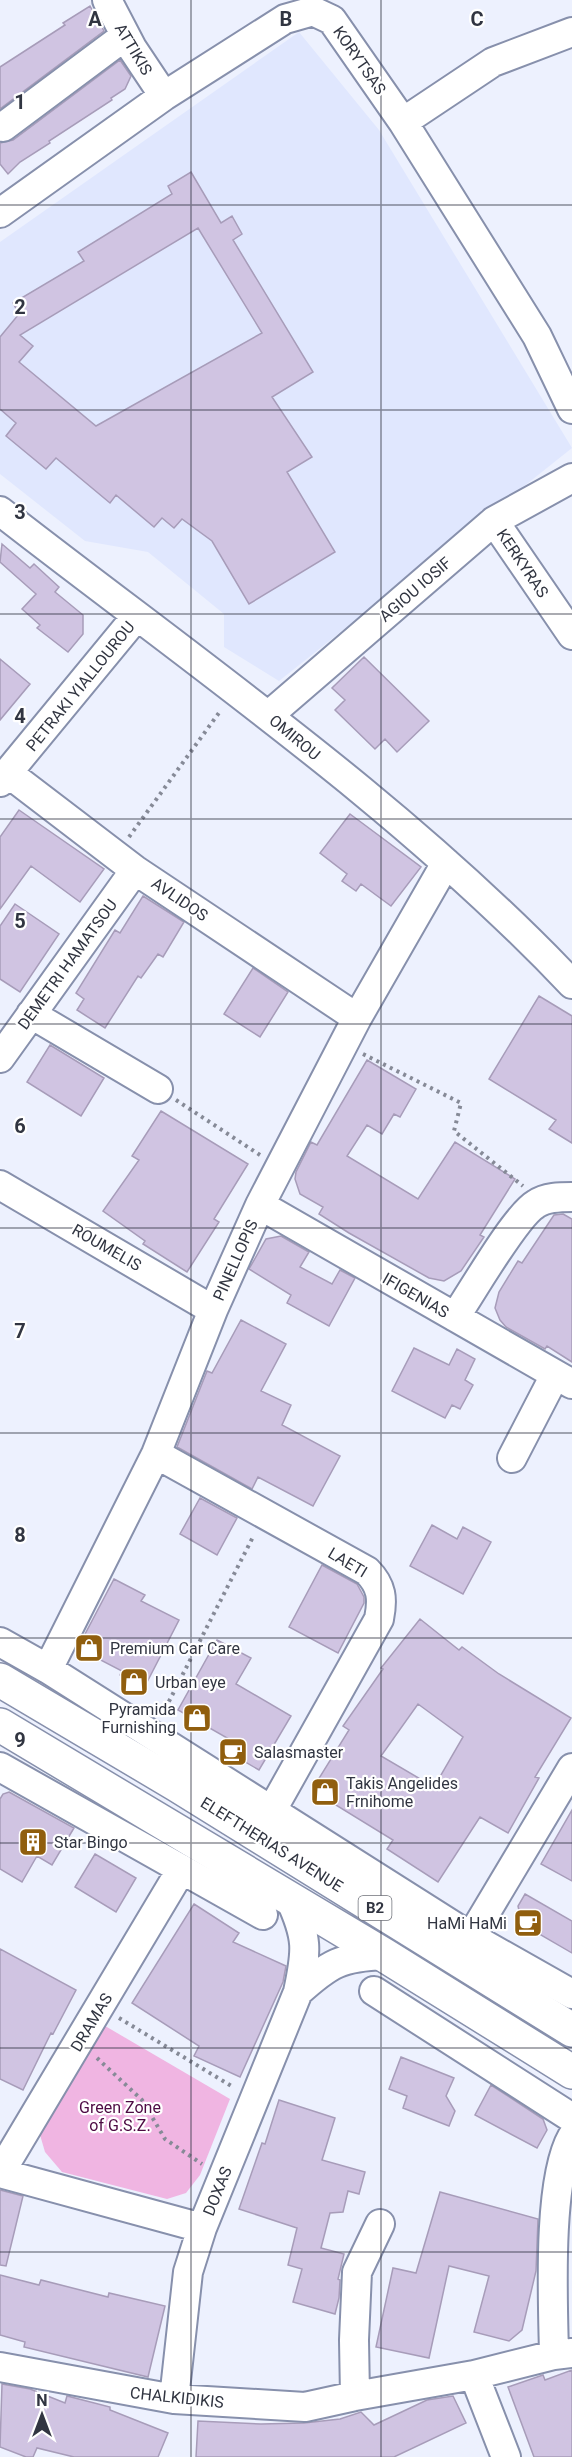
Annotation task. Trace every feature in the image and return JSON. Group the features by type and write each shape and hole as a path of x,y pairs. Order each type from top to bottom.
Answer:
{"highway":[{"name":"ELEFTHERIAS AVENUE","path":"0,1680 177,1785 572,2030"},
{"name":"B2","path":"0,1725 277,1907 384,1955 572,2072"}],"street":[{"name":"ATTIKIS","path":"107,0 125,36 164,96"},
{"name":"KORYTSAS","path":"0,213 164,96 285,18 316,5 332,20 403,122 537,336 572,409"},
{"path":"403,122 493,62 572,32"},
{"path":"3,128 125,36"},
{"name":"AGIOU IOSIF","path":"269,715 494,521 572,478"},
{"name":"OMIROU","path":"0,511 136,617 269,715 446,863 572,984"},
{"name":"KERKYRAS","path":"494,521 572,635"},
{"name":"PETRAKI YIALLOUROU","path":"4,778 136,617"},
{"name":"AVLIDOS","path":"4,778 357,1018"},
{"name":"DEMETRI HAMATSOU","path":"0,1058 31,1014 125,862"},
{"name":"PINELLOPIS","path":"48,1669 156,1454 213,1310 260,1205 357,1018 446,863"},
{"path":"31,1014 158,1089"},
{"name":"ROUMELIS","path":"0,1185 213,1310"},
{"path":"455,1317 521,1218 536,1204 543,1201 572,1197"},
{"name":"IFIGENIAS","path":"260,1205 563,1379"},
{"path":"512,1458 563,1379"},
{"name":"LAETI","path":"156,1454 367,1571 376,1579 381,1589 382,1604 379,1619 272,1810"},
{"path":"0,1642 152,1734 471,1937 572,1994"},
{"path":"0,1767 181,1870 277,1907"},
{"path":"471,1937 572,1768"},
{"name":"DRAMAS","path":"181,1870 0,2173 202,2228"},
{"name":"DOXAS","path":"174,2399 189,2272 202,2228 298,1992 306,1950 300,1921 277,1907"},
{"name":"DOXAS","path":"298,1992 328,1966 358,1956 384,1955"},
{"path":"374,1991 572,2118"},
{"name":"CHALKIDIKIS","path":"0,2367 174,2399 305,2407 474,2375 563,2354 555,2229 560,2177 566,2147 572,2137"},
{"path":"355,2396 354,2340 357,2272 380,2224"},
{"path":"474,2375 506,2457"}],"path":[{"path":"125,862 236,690"},
{"path":"343,1044 461,1103 454,1131 543,1201"},
{"path":"158,1089 279,1168"},
{"path":"152,1734 264,1514"},
{"path":"100,2007 254,2100"},
{"path":"79,2042 142,2100 165,2139 222,2178"}],"shaded area":[{"path":"299,32 379,130 572,448 279,681 224,647 224,614 148,552 85,541 0,474 0,242"}],"green space":[{"name":"Green Zone of G.S.Z.","path":"100,2023 230,2099 200,2175 186,2193 167,2199 62,2172 45,2152 38,2128"}],"building":[{"path":"90,6 104,31 0,109 0,67"},
{"path":"120,60 131,76 125,89 20,162 8,174 0,164 0,143 13,140"},
{"path":"191,172 221,223 232,216 242,234 233,240 313,372 272,397 312,457 287,472 335,552 249,604 212,541 182,519 174,528 162,518 154,527 116,495 110,503 56,458 46,469 6,436 16,423 0,409 0,337 19,314 13,303 84,261 78,252 172,194 168,186","holes":["198,228 262,333 96,426 19,362 33,346 20,335"]},
{"path":"2,544 30,568 34,564 59,587 55,592 83,615 83,634 68,652 37,628 40,625 22,609 36,594 0,562"},
{"path":"364,657 429,721 397,752 385,739 375,749 335,710 345,700 332,688"},
{"path":"0,659 30,684 0,720"},
{"path":"19,810 104,869 80,902 31,866 0,909 0,837"},
{"path":"350,814 421,867 391,906 361,884 356,891 342,881 347,874 320,853"},
{"path":"143,896 184,922 163,957 158,954 141,978 138,976 105,1028 77,1010 84,999 76,993 115,930 120,933"},
{"path":"15,904 59,934 20,992 0,979 0,926"},
{"path":"253,968 288,992 260,1037 224,1014"},
{"path":"539,996 572,1016 572,1143 549,1129 556,1120 489,1079"},
{"path":"50,1045 104,1078 81,1116 27,1082"},
{"path":"367,1060 416,1089 400,1117 394,1114 382,1134 367,1125 347,1156 418,1199 455,1142 515,1179 480,1235 484,1237 461,1271 444,1281 429,1278 349,1233 319,1214 323,1207 300,1194 295,1179 296,1172 311,1142 317,1145"},
{"path":"161,1111 248,1164 214,1219 219,1222 187,1272 143,1244 145,1241 103,1211 139,1160 132,1156"},
{"path":"563,1214 572,1219 572,1362 547,1346 545,1349 506,1327 495,1308 499,1292 518,1261 522,1263 554,1215"},
{"path":"281,1236 309,1252 300,1267 332,1284 340,1270 355,1278 329,1326 287,1303 291,1295 249,1269 266,1239"},
{"path":"241,1320 286,1344 261,1391 291,1405 282,1425 340,1456 313,1506 258,1477 252,1489 177,1447 207,1371 212,1373"},
{"path":"414,1348 449,1365 457,1349 475,1359 465,1380 473,1385 460,1409 452,1405 445,1418 392,1391"},
{"path":"200,1498 237,1518 217,1555 180,1534"},
{"path":"432,1525 457,1539 463,1527 491,1542 463,1594 410,1566"},
{"path":"322,1565 357,1584 364,1597 364,1603 338,1653 289,1627"},
{"path":"114,1579 145,1595 141,1601 179,1620 144,1688 120,1675 122,1671 89,1654 83,1646 83,1638"},
{"path":"420,1619 459,1650 462,1647 499,1674 571,1718 535,1777 539,1778 508,1833 480,1817 438,1882 387,1849 393,1840 326,1799 318,1786 318,1780 349,1730 343,1726 383,1669 381,1668","holes":["418,1704 463,1737 434,1787 381,1756"]},
{"path":"217,1640 251,1658 236,1684 291,1716 259,1770 223,1749 229,1739 178,1710"},
{"name":"Star Bingo","path":"9,1792 74,1828 52,1865 37,1856 22,1882 0,1869 0,1799 3,1794"},
{"path":"572,1810 572,1881 541,1864"},
{"path":"95,1854 136,1878 116,1912 75,1887"},
{"path":"525,1894 572,1921 572,1953 522,1924 518,1906"},
{"path":"194,1904 239,1933 233,1942 286,1966 283,1982 240,2077 194,2056 199,2046 132,2003"},
{"path":"0,1949 76,1990 53,2034 51,2033 23,2090 0,2079"},
{"path":"401,2057 454,2078 446,2096 455,2111 449,2126 403,2108 407,2096 389,2089"},
{"path":"491,2085 543,2119 547,2130 537,2148 475,2115"},
{"path":"279,2100 335,2118 322,2160 365,2172 359,2194 348,2191 343,2212 330,2213 321,2248 344,2254 338,2279 340,2280 339,2298 335,2314 293,2302 302,2269 288,2265 297,2228 239,2209 262,2143 265,2144"},
{"path":"0,2190 23,2196 6,2266 0,2265"},
{"path":"440,2192 538,2219 536,2271 522,2330 509,2341 474,2332 489,2276 449,2266 429,2358 376,2347 393,2268 416,2273"},
{"path":"0,2275 39,2285 41,2280 108,2297 109,2293 165,2306 148,2377 24,2347 25,2342 0,2335"},
{"path":"572,2370 572,2457 534,2457 508,2387 543,2375 545,2380"},
{"path":"2,2384 30,2389 65,2403 67,2396 110,2407 110,2410 168,2433 158,2457 74,2457 37,2448 33,2457 26,2457 0,2447"},
{"path":"453,2396 466,2423 394,2457 196,2457 198,2421 261,2424 304,2423 340,2419 361,2412 374,2425 427,2400"}],"place":[{"name":"Premium Car Care","path":"89,1648"},
{"name":"Urban eye","path":"134,1682"},
{"name":"Pyramida Furnishing","path":"197,1718"},
{"name":"Salasmaster","path":"233,1752"},
{"name":"Takis Angelides Frnihome","path":"325,1792"},
{"name":"Star Bingo","path":"33,1842"},
{"name":"HaMi HaMi","path":"528,1923"}]}
